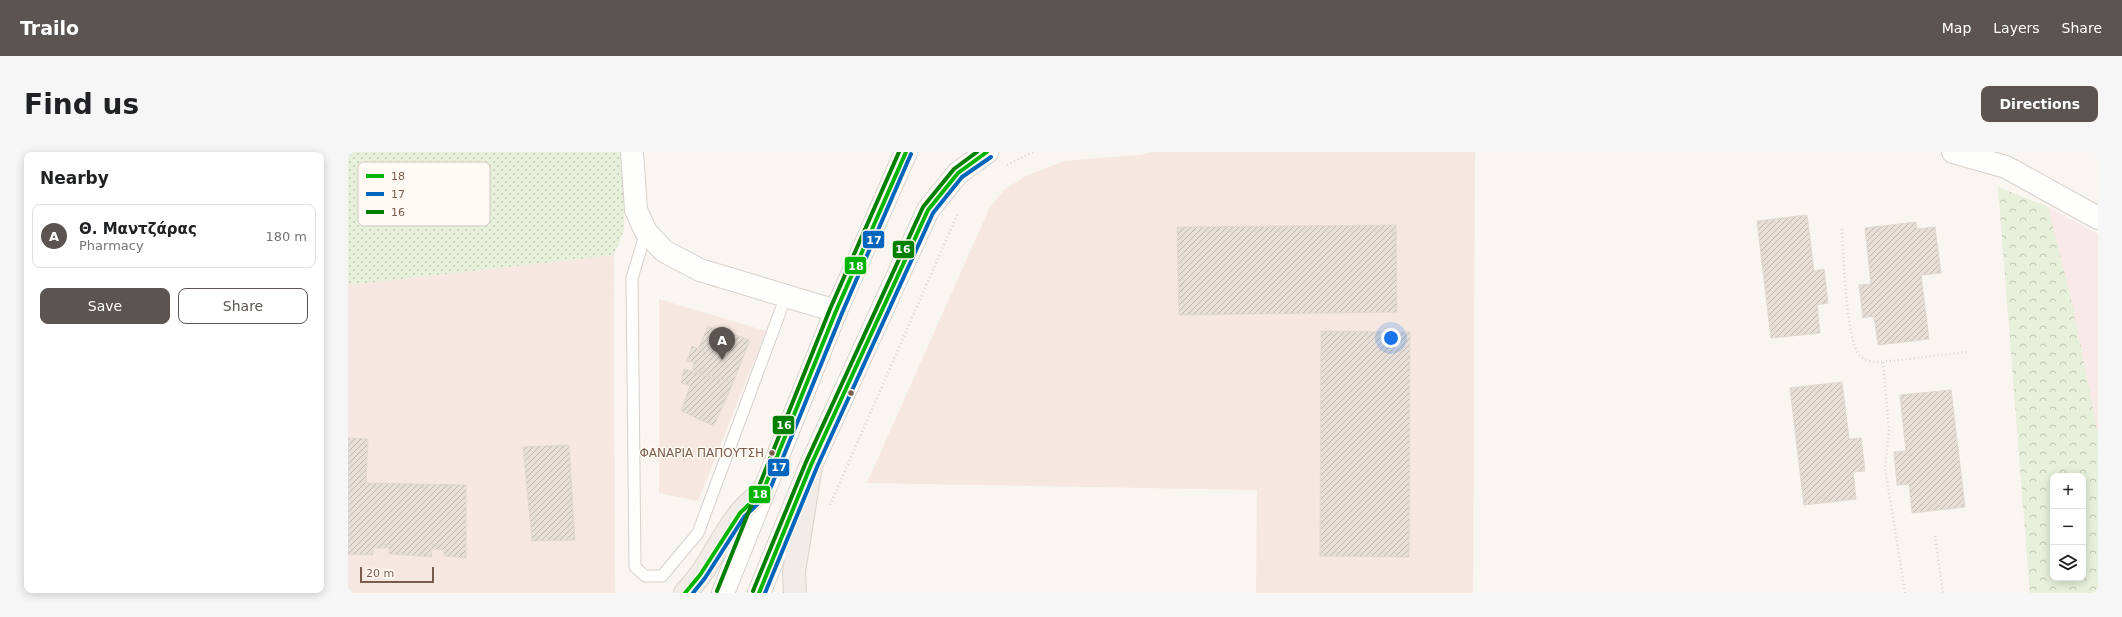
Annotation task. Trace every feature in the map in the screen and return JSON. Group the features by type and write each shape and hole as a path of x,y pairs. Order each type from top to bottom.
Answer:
{"highway":[{"path":"795,593 794,572 812,464"},
{"path":"685,593 708,565 736,517 763,491"}],"main road":[{"path":"632,152 636,210 646,232 656,245 685,264 836,311"},
{"path":"723,593 836,311 906,152"},
{"path":"759,593 812,464 928,210 958,173 987,152"},
{"path":"1953,152 2006,167 2098,218"}],"lane":[{"path":"646,232 632,278 635,567 645,576 662,576 698,533 786,296"}],"path":[{"path":"1004,167 1033,152"},
{"path":"828,509 960,209"},
{"path":"1842,229 1848,305 1854,348 1861,357 1872,362 1883,362 1967,352"},
{"path":"1883,362 1890,431 1885,467 1905,593"},
{"path":"1935,536 1943,593"}],"shaded area":[{"path":"1153,152 1475,152 1473,593 1256,593 1257,490 867,483 989,209 1004,190 1024,177 1064,161 1140,155"},
{"path":"1998,187 2048,207 2098,234 2098,593 2030,593"},
{"path":"614,255 615,593 348,593 348,285"},
{"path":"659,299 766,331 698,501 659,493"}],"green space":[{"path":"348,152 624,152 624,230 614,255 348,285"},
{"path":"1998,187 2048,207 2071,298 2098,433 2098,593 2030,593"}],"building":[{"path":"1807,215 1814,271 1824,269 1828,303 1817,305 1820,333 1771,338 1757,221"},
{"path":"1916,222 1917,229 1935,227 1941,273 1921,275 1929,339 1878,345 1874,316 1863,318 1859,285 1871,284 1865,228"},
{"path":"1396,225 1397,312 1179,315 1177,227"},
{"path":"708,326 750,340 733,383 692,370 694,362 687,361 692,346 698,349"},
{"path":"1321,331 1410,332 1409,557 1320,556"},
{"path":"684,369 733,383 714,426 681,411 690,386 681,383"},
{"path":"1842,382 1849,439 1861,438 1865,471 1853,472 1856,499 1804,505 1790,388"},
{"path":"1951,390 1965,507 1912,513 1909,484 1897,485 1894,452 1906,451 1900,395"},
{"path":"348,438 368,439 366,483 466,485 466,558 444,556 444,550 431,549 432,557 389,554 389,548 373,548 373,555 348,554"},
{"path":"569,445 575,540 532,541 523,447"}],"transit line":[{"name":"16","path":"717,591 830,309 899,152"},
{"name":"18","path":"685,593 700,575 740,513 763,491 836,311 906,152"},
{"name":"16","path":"753,591 806,462 923,207 954,169 977,152"},
{"name":"18","path":"759,593 811,465 928,210 958,173 987,152"},
{"name":"17","path":"693,593 705,578 744,517 768,494 842,313 911,154"},
{"name":"17","path":"765,593 817,467 933,213 962,177 991,157"}],"place":[{"name":"Θ. Μαντζάρας","path":"722,360"},
{"name":"ΦΑΝΑΡΙΑ ΠΑΠΟΥΤΣΗ","path":"772,453"}]}
